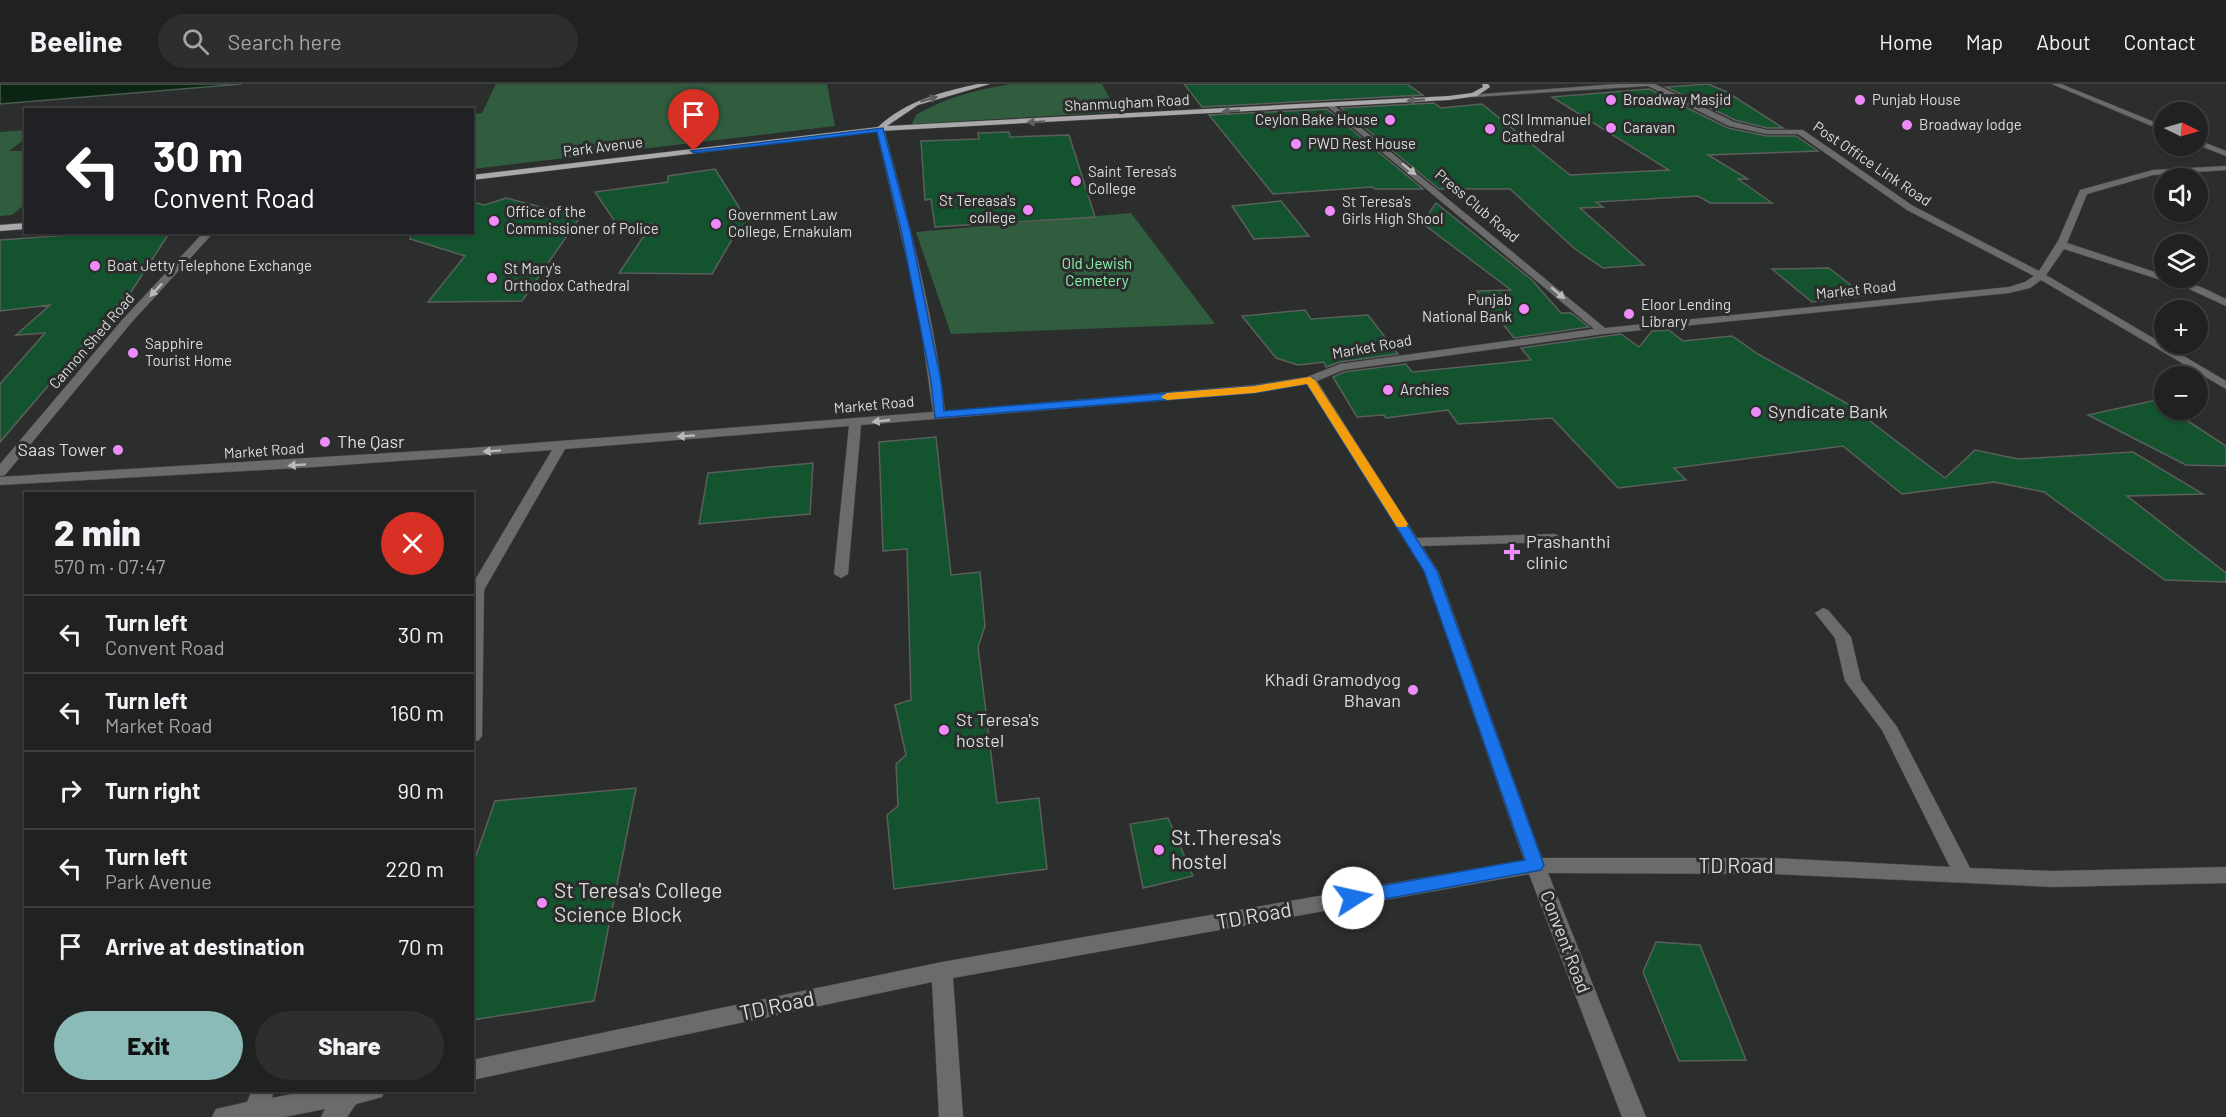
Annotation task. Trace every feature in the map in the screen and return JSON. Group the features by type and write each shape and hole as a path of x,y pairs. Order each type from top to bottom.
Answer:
{"main road":[{"path":"880,129 894,114 919,102 987,84"},
{"path":"1474,95 1487,87 1485,84"},
{"name":"Shanmugham Road","path":"880,129 1331,105 1474,95"},
{"name":"Park Avenue","path":"474,178 880,129"},
{"path":"0,228 24,226"}],"street":[{"path":"1474,95 1650,84"},
{"name":"Post Office Link Road","path":"1650,84 1732,124 1767,132 1800,132 1910,208 2040,275 2226,386"},
{"path":"2055,84 2154,125"},
{"name":"Press Club Road","path":"1331,105 1603,331"},
{"path":"880,129 906,234 936,381 939,415"},
{"path":"2208,146 2226,154"},
{"name":"Market Road","path":"0,481 228,471 855,423 1254,389 1310,380 1340,367 1603,331 2009,290 2030,284 2040,275 2062,245 2083,192 2153,173 2226,168"},
{"name":"Cannon Shed Road","path":"0,472 127,321 208,234"},
{"path":"2062,245 2193,287 2226,303"},
{"name":"Convent Road","path":"1310,380 1431,571 1535,865 1634,1117"},
{"path":"840,574 855,423"},
{"path":"474,700 477,590 560,446"},
{"path":"1413,542 1555,538"},
{"path":"1824,613 1843,637 1852,681 1889,727 1964,875"},
{"name":"TD Road","path":"474,1070 942,971 1535,865 1773,866 2053,879 2226,875"},
{"path":"942,971 951,1117"},
{"path":"224,1117 260,1100 348,1096 365,1092"},
{"path":"333,1117 348,1096"}],"green space":[{"path":"496,84 827,84 835,126 474,169 474,114 482,113"},
{"path":"1011,84 1102,84 1117,112 912,124 916,115 939,103"},
{"path":"24,130 24,140 9,151 24,151 24,205 12,215 0,216 0,132"},
{"name":"Old Jewish Cemetery","path":"1131,213 1215,324 951,334 916,232"}],"shaded area":[{"path":"0,84 242,84 0,104"}],"building":[{"path":"1184,84 1407,84 1423,95 1202,107"},
{"path":"1708,84 1727,92 1783,128 1767,128 1735,120 1666,87"},
{"path":"1649,89 1728,128 1767,136 1796,136 1818,151 1708,155 1748,179 1738,179 1772,203 1710,203 1698,196 1596,202 1603,207 1580,208 1644,265 1603,268 1575,249 1510,189 1439,189 1341,108 1434,103 1441,108 1482,104 1570,175 1669,170 1552,97"},
{"path":"1327,109 1423,189 1375,189 1372,187 1273,194 1209,115"},
{"path":"1009,132 1010,137 1069,135 1095,217 935,227 931,199 925,200 921,141 979,139 978,133"},
{"path":"715,169 757,236 734,236 712,274 619,273 652,224 620,229 595,192 668,182 668,176"},
{"path":"506,198 580,217 522,301 428,302 465,256 410,239 411,234 474,234 474,202 485,205"},
{"path":"1281,201 1309,236 1254,239 1232,206"},
{"path":"1436,203 1532,280 1561,313 1571,313 1589,327 1514,338 1477,291 1511,290 1422,223"},
{"path":"83,234 169,234 129,295 125,296 0,442 0,384 45,333 16,335 50,305 0,311 0,240"},
{"path":"1829,268 1865,296 1812,302 1772,269"},
{"path":"1305,310 1311,319 1368,315 1398,354 1340,362 1326,367 1324,362 1298,365 1276,358 1242,316"},
{"path":"1669,330 1683,341 1732,336 1758,354 1846,403 1945,478 1975,450 2018,459 2133,452 2203,494 2127,496 2226,573 2226,582 2165,580 2044,492 1994,482 1902,494 1843,446 1674,468 1686,480 1618,488 1552,418 1458,424 1448,410 1386,418 1384,415 1357,417 1333,377 1344,372 1406,364 1412,372 1531,360 1521,348 1621,334 1639,347 1652,331"},
{"path":"2154,400 2154,420 2186,420 2226,446 2226,466 2186,465 2088,415"},
{"name":"St Teresa's hostel","path":"936,437 951,575 980,572 985,626 978,647 997,803 1039,798 1047,869 894,889 887,815 898,806 896,764 906,755 895,705 911,700 907,549 883,551 879,442"},
{"path":"813,463 810,514 699,524 708,473"},
{"path":"636,788 594,1001 474,1020 474,861 495,801"},
{"name":"St.Theresa's hostel","path":"1168,818 1193,876 1143,888 1130,824"},
{"path":"1656,942 1700,945 1746,1060 1679,1061 1643,972"}],"slow traffic":[{"path":"1167,397 1254,389 1310,380 1402,524"}],"place":[{"name":"Broadway Masjid","path":"1611,100"},
{"name":"Punjab House","path":"1860,100"},
{"name":"Ceylon Bake House","path":"1390,120"},
{"name":"Broadway lodge","path":"1907,125"},
{"name":"Caravan","path":"1611,128"},
{"name":"CSI Immanuel Cathedral","path":"1490,129"},
{"name":"PWD Rest House","path":"1296,144"},
{"name":"Saint Teresa's College","path":"1076,181"},
{"name":"St Tereasa's college","path":"1028,210"},
{"name":"St Teresa's Girls High Shool","path":"1330,211"},
{"name":"Office of the Commissioner of Police","path":"494,221"},
{"name":"Government Law College, Ernakulam","path":"716,224"},
{"name":"Boat Jetty Telephone Exchange","path":"95,266"},
{"name":"St Mary's Orthodox Cathedral","path":"492,278"},
{"name":"Punjab National Bank","path":"1524,309"},
{"name":"Eloor Lending Library","path":"1629,314"},
{"name":"Sapphire Tourist Home","path":"133,353"},
{"name":"Archies","path":"1388,390"},
{"name":"Syndicate Bank","path":"1756,412"},
{"name":"The Qasr","path":"325,442"},
{"name":"Saas Tower","path":"118,450"},
{"name":"Prashanthi clinic","path":"1512,552"},
{"name":"Khadi Gramodyog Bhavan","path":"1413,690"},
{"name":"St Teresa's hostel","path":"944,730"},
{"name":"St.Theresa's hostel","path":"1159,850"},
{"name":"St Teresa's College Science Block","path":"542,903"}],"route":[{"path":"694,151 880,129 906,234 936,381 939,415 1254,389 1310,380 1431,571 1535,865 1353,898"}]}
